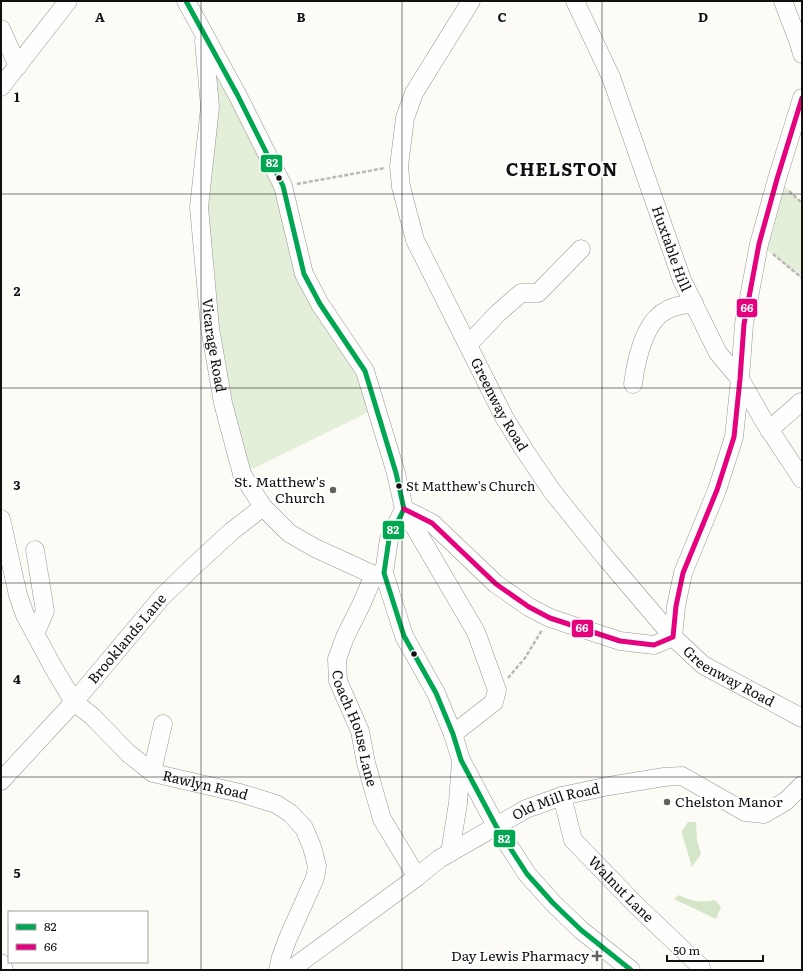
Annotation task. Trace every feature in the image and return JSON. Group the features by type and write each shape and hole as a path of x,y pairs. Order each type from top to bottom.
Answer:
{"street":[{"path":"1,86 68,1"},
{"path":"186,1 238,96 283,186 304,274 320,304 365,371 396,473 404,509 476,632 497,690 494,702 453,734"},
{"name":"Greenway Road","path":"472,1 414,93 405,118 399,166 401,187 415,240 504,416 552,491 605,557 673,637 703,665 802,718"},
{"name":"Huxtable Hill","path":"575,1 611,77 682,280 718,352 740,379 769,430 802,479"},
{"path":"783,1 802,54"},
{"path":"1,29 18,66"},
{"name":"Vicarage Road","path":"203,34 210,107 199,207 210,328 223,403 242,474 263,507 289,533 315,548 379,574"},
{"path":"404,509 432,523 496,584 529,607 550,618 620,641 654,645 673,637 676,606 683,573 717,490 734,437 744,324 759,244 776,179 802,98"},
{"path":"468,345 493,317 521,293 538,293 581,249"},
{"path":"633,384 635,367 644,339 651,324 668,308 694,303"},
{"path":"769,430 801,402"},
{"name":"Brooklands Lane","path":"1,781 74,702 162,597 232,531 263,507"},
{"path":"404,509 389,539 379,574 404,636 436,693 453,734 461,760 496,826 527,874 553,903 581,930 631,970"},
{"name":"Rawlyn Road","path":"1,519 18,595 26,615 74,702 92,716 128,753 152,772 254,797 276,804 290,813 304,828 312,847 317,866 315,878 288,938 278,970"},
{"path":"35,550 45,611 36,634"},
{"name":"Coach House Lane","path":"379,574 345,637 337,659 338,682 360,731 366,763 382,819 417,877"},
{"path":"152,772 163,724"},
{"path":"450,853 458,803 461,760"},
{"name":"Old Mill Road","path":"290,970 417,877 439,859 526,809 562,796 609,786 664,777 682,776 745,812 764,814 786,801 802,785"},
{"name":"Walnut Lane","path":"562,796 572,840 636,905 701,967 701,970"},
{"path":"1,963 4,970"}],"path":[{"path":"283,186 399,166"},
{"path":"797,198 802,203"},
{"path":"780,261 802,278"},
{"path":"497,690 525,658 550,618"}],"green space":[{"path":"203,34 256,132 304,274 377,408 242,474 210,328"},
{"path":"777,179 802,203 802,278 759,244"},
{"path":"688,822 696,822 697,840 701,854 692,867 682,834 682,831"},
{"path":"679,895 696,901 715,900 721,907 716,919 674,899"}],"transit line":[{"name":"82","path":"186,1 238,96 283,186 304,274 320,304 365,371 396,473 404,509 389,539 384,573 404,636 436,693 453,734 461,760 496,826 527,874 553,903 581,930 631,970"},
{"name":"66","path":"404,509 432,523 496,584 529,607 550,618 620,641 654,645 673,637 676,606 683,573 717,490 734,437 744,324 759,244 802,98"}],"place":[{"name":"St Matthew's Church","path":"399,486"},
{"name":"St. Matthew's Church","path":"333,490"},
{"name":"Chelston Manor","path":"667,802"},
{"name":"Day Lewis Pharmacy","path":"597,956"}],"district":[{"name":"CHELSTON","path":"562,170"}]}
